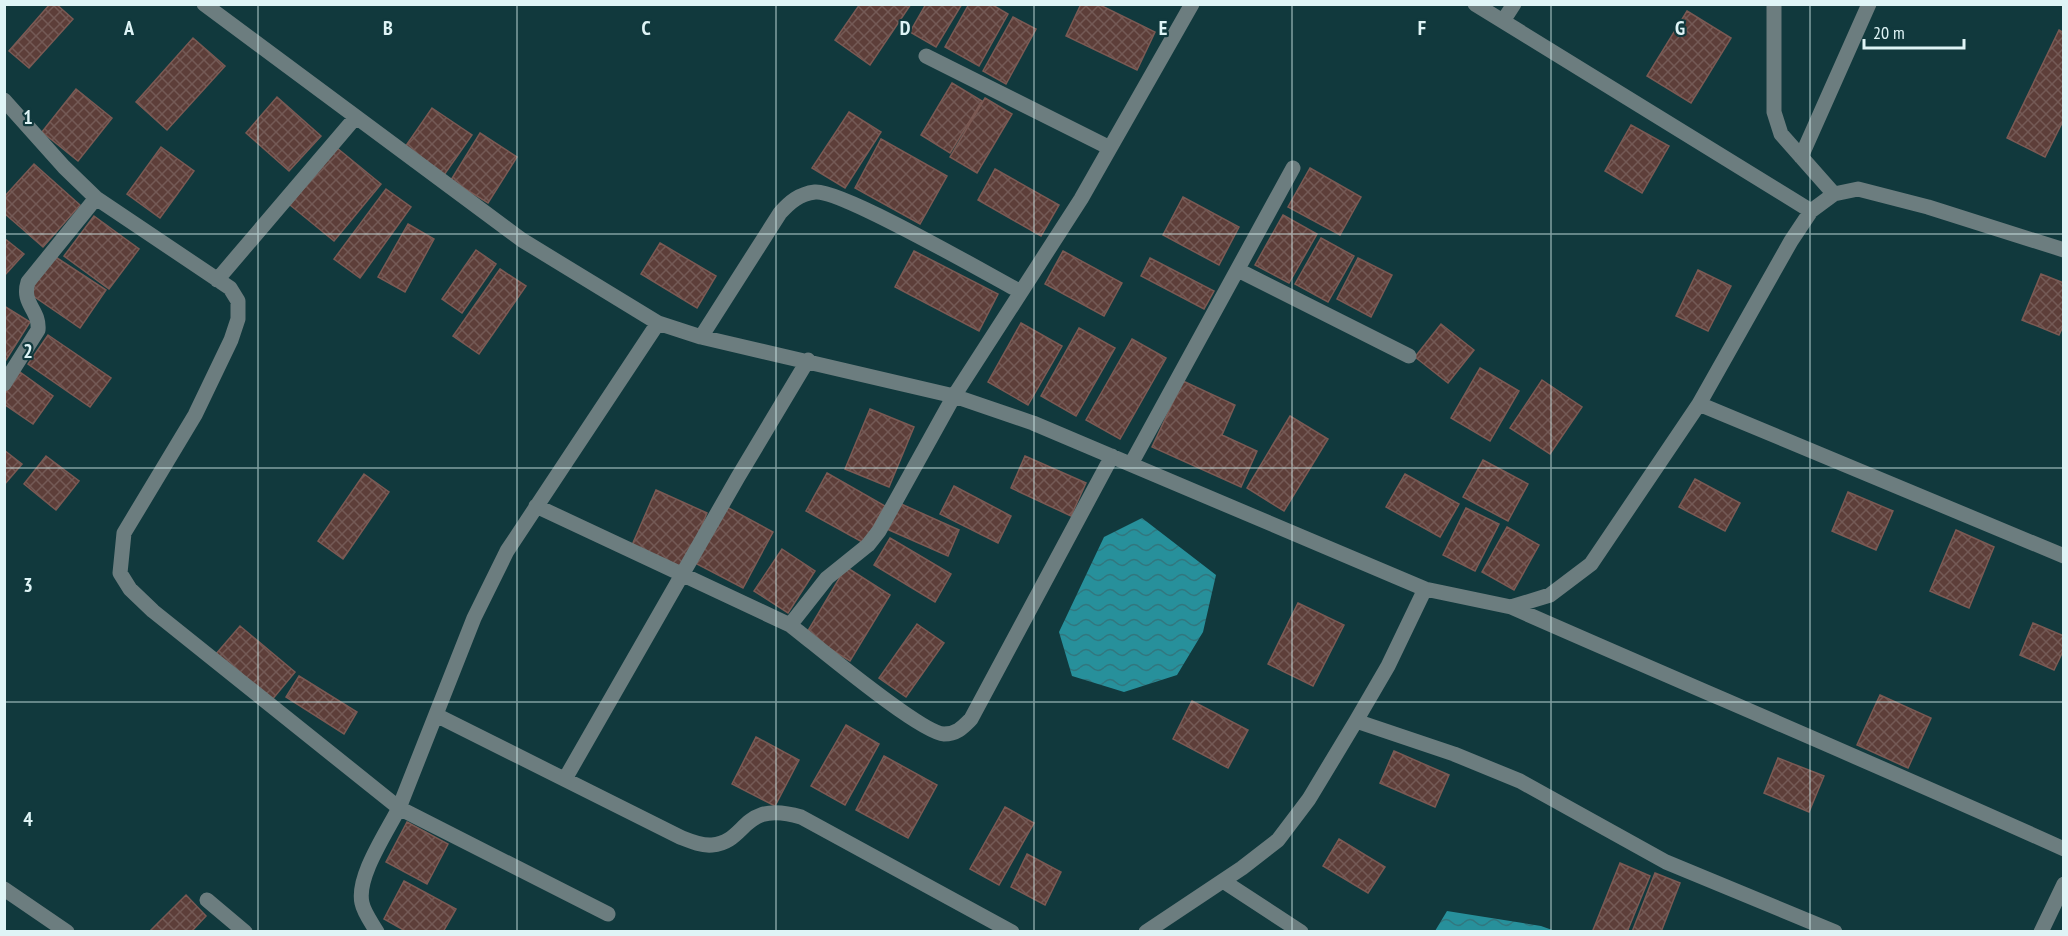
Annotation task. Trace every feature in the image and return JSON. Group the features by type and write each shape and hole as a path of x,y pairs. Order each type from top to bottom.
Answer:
{"street":[{"path":"204,4 522,240 658,323 701,337 808,360 954,396 1033,423 1425,589 1511,607 1767,720 1900,774 2064,849"},
{"path":"790,625 827,578 868,545 879,531 954,396 1022,292 1110,148 1192,4"},
{"path":"1475,4 1811,211"},
{"path":"1503,21 1514,4"},
{"path":"1774,4 1774,112 1781,134 1834,194"},
{"path":"1801,157 1869,4"},
{"path":"926,56 1110,148"},
{"path":"4,100 64,168 96,198 230,288 238,301 238,319 231,340 195,415 124,533 120,573 130,589 153,611 399,808 609,914"},
{"path":"217,280 355,118"},
{"path":"1131,464 1293,168"},
{"path":"1511,607 1550,595 1591,564 1699,404 1761,291 1811,211 1834,194 1858,189 1928,207 2064,250"},
{"path":"701,337 780,213 794,198 816,192 833,195 869,211 1022,292"},
{"path":"4,384 38,330 39,322 26,298 28,282 96,198"},
{"path":"1238,270 1409,356"},
{"path":"377,932 364,910 361,890 364,877 399,808 474,618 507,551 658,323"},
{"path":"565,779 738,477 808,360"},
{"path":"1699,404 2064,556"},
{"path":"536,506 790,625 879,695 930,730 944,734 959,731 971,718 1112,456"},
{"path":"1146,932 1278,840 1309,799 1356,721 1388,666 1425,589"},
{"path":"436,715 700,845 724,843 750,819 766,812 783,812 801,817 1012,932"},
{"path":"1356,721 1454,754 1520,781 1666,862 1835,932"},
{"path":"1223,880 1301,932"},
{"path":"2041,932 2064,884"},
{"path":"4,889 67,932"},
{"path":"207,900 244,932"}],"water":[{"path":"1142,518 1216,575 1203,632 1177,675 1124,692 1072,676 1059,632 1104,537"},
{"path":"1447,911 1541,926 1555,931 1435,931"}],"building":[{"path":"50,4 56,4 73,19 29,68 9,51"},
{"path":"860,4 911,4 870,65 835,40"},
{"path":"926,4 962,4 936,47 910,32"},
{"path":"969,4 991,4 1008,14 979,66 945,47"},
{"path":"1081,4 1098,4 1155,32 1137,70 1066,36"},
{"path":"1687,11 1731,38 1691,103 1647,76"},
{"path":"1013,17 1036,29 1006,84 983,71"},
{"path":"2059,30 2064,33 2064,119 2045,157 2007,138"},
{"path":"193,38 225,66 167,130 136,102"},
{"path":"952,83 982,101 950,153 921,135"},
{"path":"76,89 112,118 78,161 42,132"},
{"path":"277,97 321,136 289,171 246,133"},
{"path":"985,98 1012,114 977,173 950,157"},
{"path":"432,108 472,135 444,175 405,147"},
{"path":"849,112 881,132 845,188 812,168"},
{"path":"1631,125 1669,146 1642,193 1605,171"},
{"path":"480,133 517,157 488,203 451,180"},
{"path":"881,139 947,176 920,224 855,188"},
{"path":"161,147 194,171 160,218 127,194"},
{"path":"337,148 381,184 334,241 290,205"},
{"path":"34,164 80,205 43,247 4,213 4,197"},
{"path":"1310,168 1361,197 1340,235 1288,207"},
{"path":"995,169 1059,205 1041,236 978,200"},
{"path":"386,189 411,207 360,278 334,259"},
{"path":"1183,197 1239,227 1219,265 1163,235"},
{"path":"1283,215 1317,234 1289,283 1255,265"},
{"path":"94,216 139,249 109,289 64,256"},
{"path":"408,224 434,239 405,292 378,277"},
{"path":"4,238 24,254 4,276"},
{"path":"1321,238 1354,256 1328,302 1295,284"},
{"path":"660,243 716,276 697,308 641,274"},
{"path":"476,250 496,264 462,313 442,299"},
{"path":"914,251 998,294 979,331 895,287"},
{"path":"1063,251 1122,283 1104,316 1045,284"},
{"path":"54,256 106,290 80,328 29,293"},
{"path":"1150,258 1214,291 1204,309 1141,276"},
{"path":"1358,258 1392,275 1371,317 1337,299"},
{"path":"500,269 526,286 479,354 453,336"},
{"path":"1698,270 1731,286 1708,331 1676,316"},
{"path":"2041,274 2064,283 2064,324 2059,335 2022,320"},
{"path":"4,306 30,322 6,360 4,359"},
{"path":"1021,323 1062,346 1028,405 988,382"},
{"path":"1441,324 1474,350 1448,383 1415,357"},
{"path":"1079,328 1115,348 1076,416 1041,396"},
{"path":"48,335 111,378 90,407 28,364"},
{"path":"1132,339 1166,358 1120,439 1086,420"},
{"path":"1480,368 1519,391 1490,441 1451,418"},
{"path":"20,372 53,396 33,424 4,404 4,395"},
{"path":"1542,380 1582,407 1550,454 1510,428"},
{"path":"1183,381 1235,405 1222,435 1257,451 1241,487 1152,447"},
{"path":"870,409 914,427 889,487 845,469"},
{"path":"1290,416 1328,439 1284,511 1247,488"},
{"path":"4,450 22,464 4,485"},
{"path":"46,456 79,481 56,510 24,484"},
{"path":"1025,456 1086,483 1071,516 1011,488"},
{"path":"1483,460 1528,484 1508,521 1463,497"},
{"path":"827,473 885,506 864,543 806,511"},
{"path":"364,474 389,492 343,559 318,541"},
{"path":"1405,474 1459,504 1440,537 1386,507"},
{"path":"1695,479 1740,503 1725,531 1679,507"},
{"path":"954,486 1011,516 998,543 940,514"},
{"path":"656,490 707,513 684,568 632,545"},
{"path":"1848,492 1893,511 1876,550 1832,531"},
{"path":"899,503 959,530 948,556 887,529"},
{"path":"725,506 773,532 743,588 695,563"},
{"path":"1466,508 1499,524 1475,571 1443,555"},
{"path":"1507,527 1539,545 1514,590 1482,572"},
{"path":"1956,530 1994,547 1969,608 1930,591"},
{"path":"890,538 951,574 935,602 874,565"},
{"path":"782,549 815,571 788,613 754,591"},
{"path":"846,567 890,595 850,661 806,634"},
{"path":"1298,603 1344,625 1313,686 1268,664"},
{"path":"2033,623 2064,636 2064,649 2054,670 2020,655"},
{"path":"917,624 944,643 906,697 879,678"},
{"path":"240,626 295,672 271,701 216,654"},
{"path":"299,676 357,712 344,734 286,697"},
{"path":"1880,695 1931,718 1908,768 1857,745"},
{"path":"1192,701 1248,730 1228,768 1173,739"},
{"path":"846,725 879,744 845,805 811,786"},
{"path":"756,737 799,760 775,806 732,784"},
{"path":"1394,751 1449,775 1435,807 1380,783"},
{"path":"884,756 937,785 908,838 856,810"},
{"path":"1778,758 1824,776 1809,812 1764,793"},
{"path":"1005,807 1034,823 999,885 970,869"},
{"path":"407,822 448,844 427,884 386,862"},
{"path":"1339,839 1385,867 1368,893 1323,866"},
{"path":"1027,854 1061,872 1045,905 1011,887"},
{"path":"1620,863 1650,876 1627,932 1596,932 1593,930"},
{"path":"1655,873 1680,883 1661,932 1632,932"},
{"path":"404,881 456,909 443,932 407,932 384,919"},
{"path":"186,895 206,916 191,932 149,932"}]}
